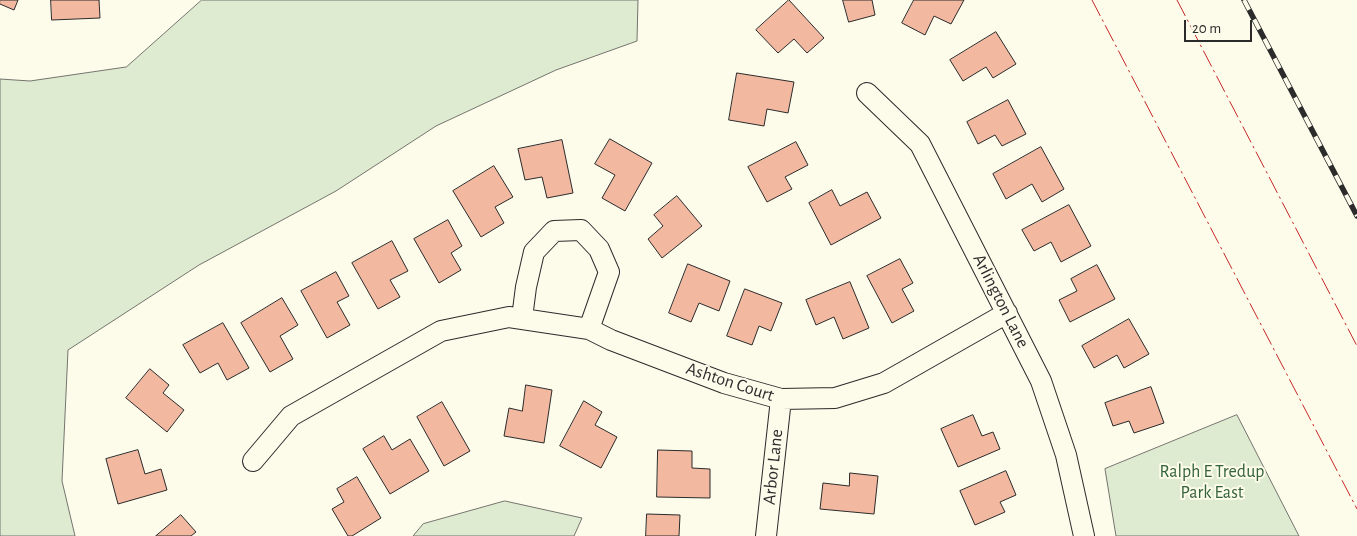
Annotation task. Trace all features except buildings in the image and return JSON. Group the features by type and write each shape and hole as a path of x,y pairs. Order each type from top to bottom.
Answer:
{"street":[{"name":"Arlington Lane","path":"867,93 920,144 1041,381 1066,455 1084,536"},
{"path":"522,318 526,286 534,252 554,231 582,230 599,249 609,272 589,329"},
{"name":"Ashton Court","path":"252,461 291,416 441,331 509,317 589,329 611,340 724,383 781,399 834,398 884,383 1007,313"},
{"name":"Arbor Lane","path":"766,536 781,399"}],"green space":[{"path":"202,0 638,0 637,41 556,70 436,126 336,191 199,265 68,350 62,481 75,536 0,536 0,79 30,81 126,67"},
{"name":"Ralph E Tredup Park East","path":"1237,415 1299,536 1116,536 1105,469"},
{"path":"505,501 582,518 574,536 413,536 423,524"}],"railway":[{"path":"1244,0 1357,216"}],"power":[{"path":"1092,0 1357,509"},
{"path":"1177,0 1357,346"}]}
